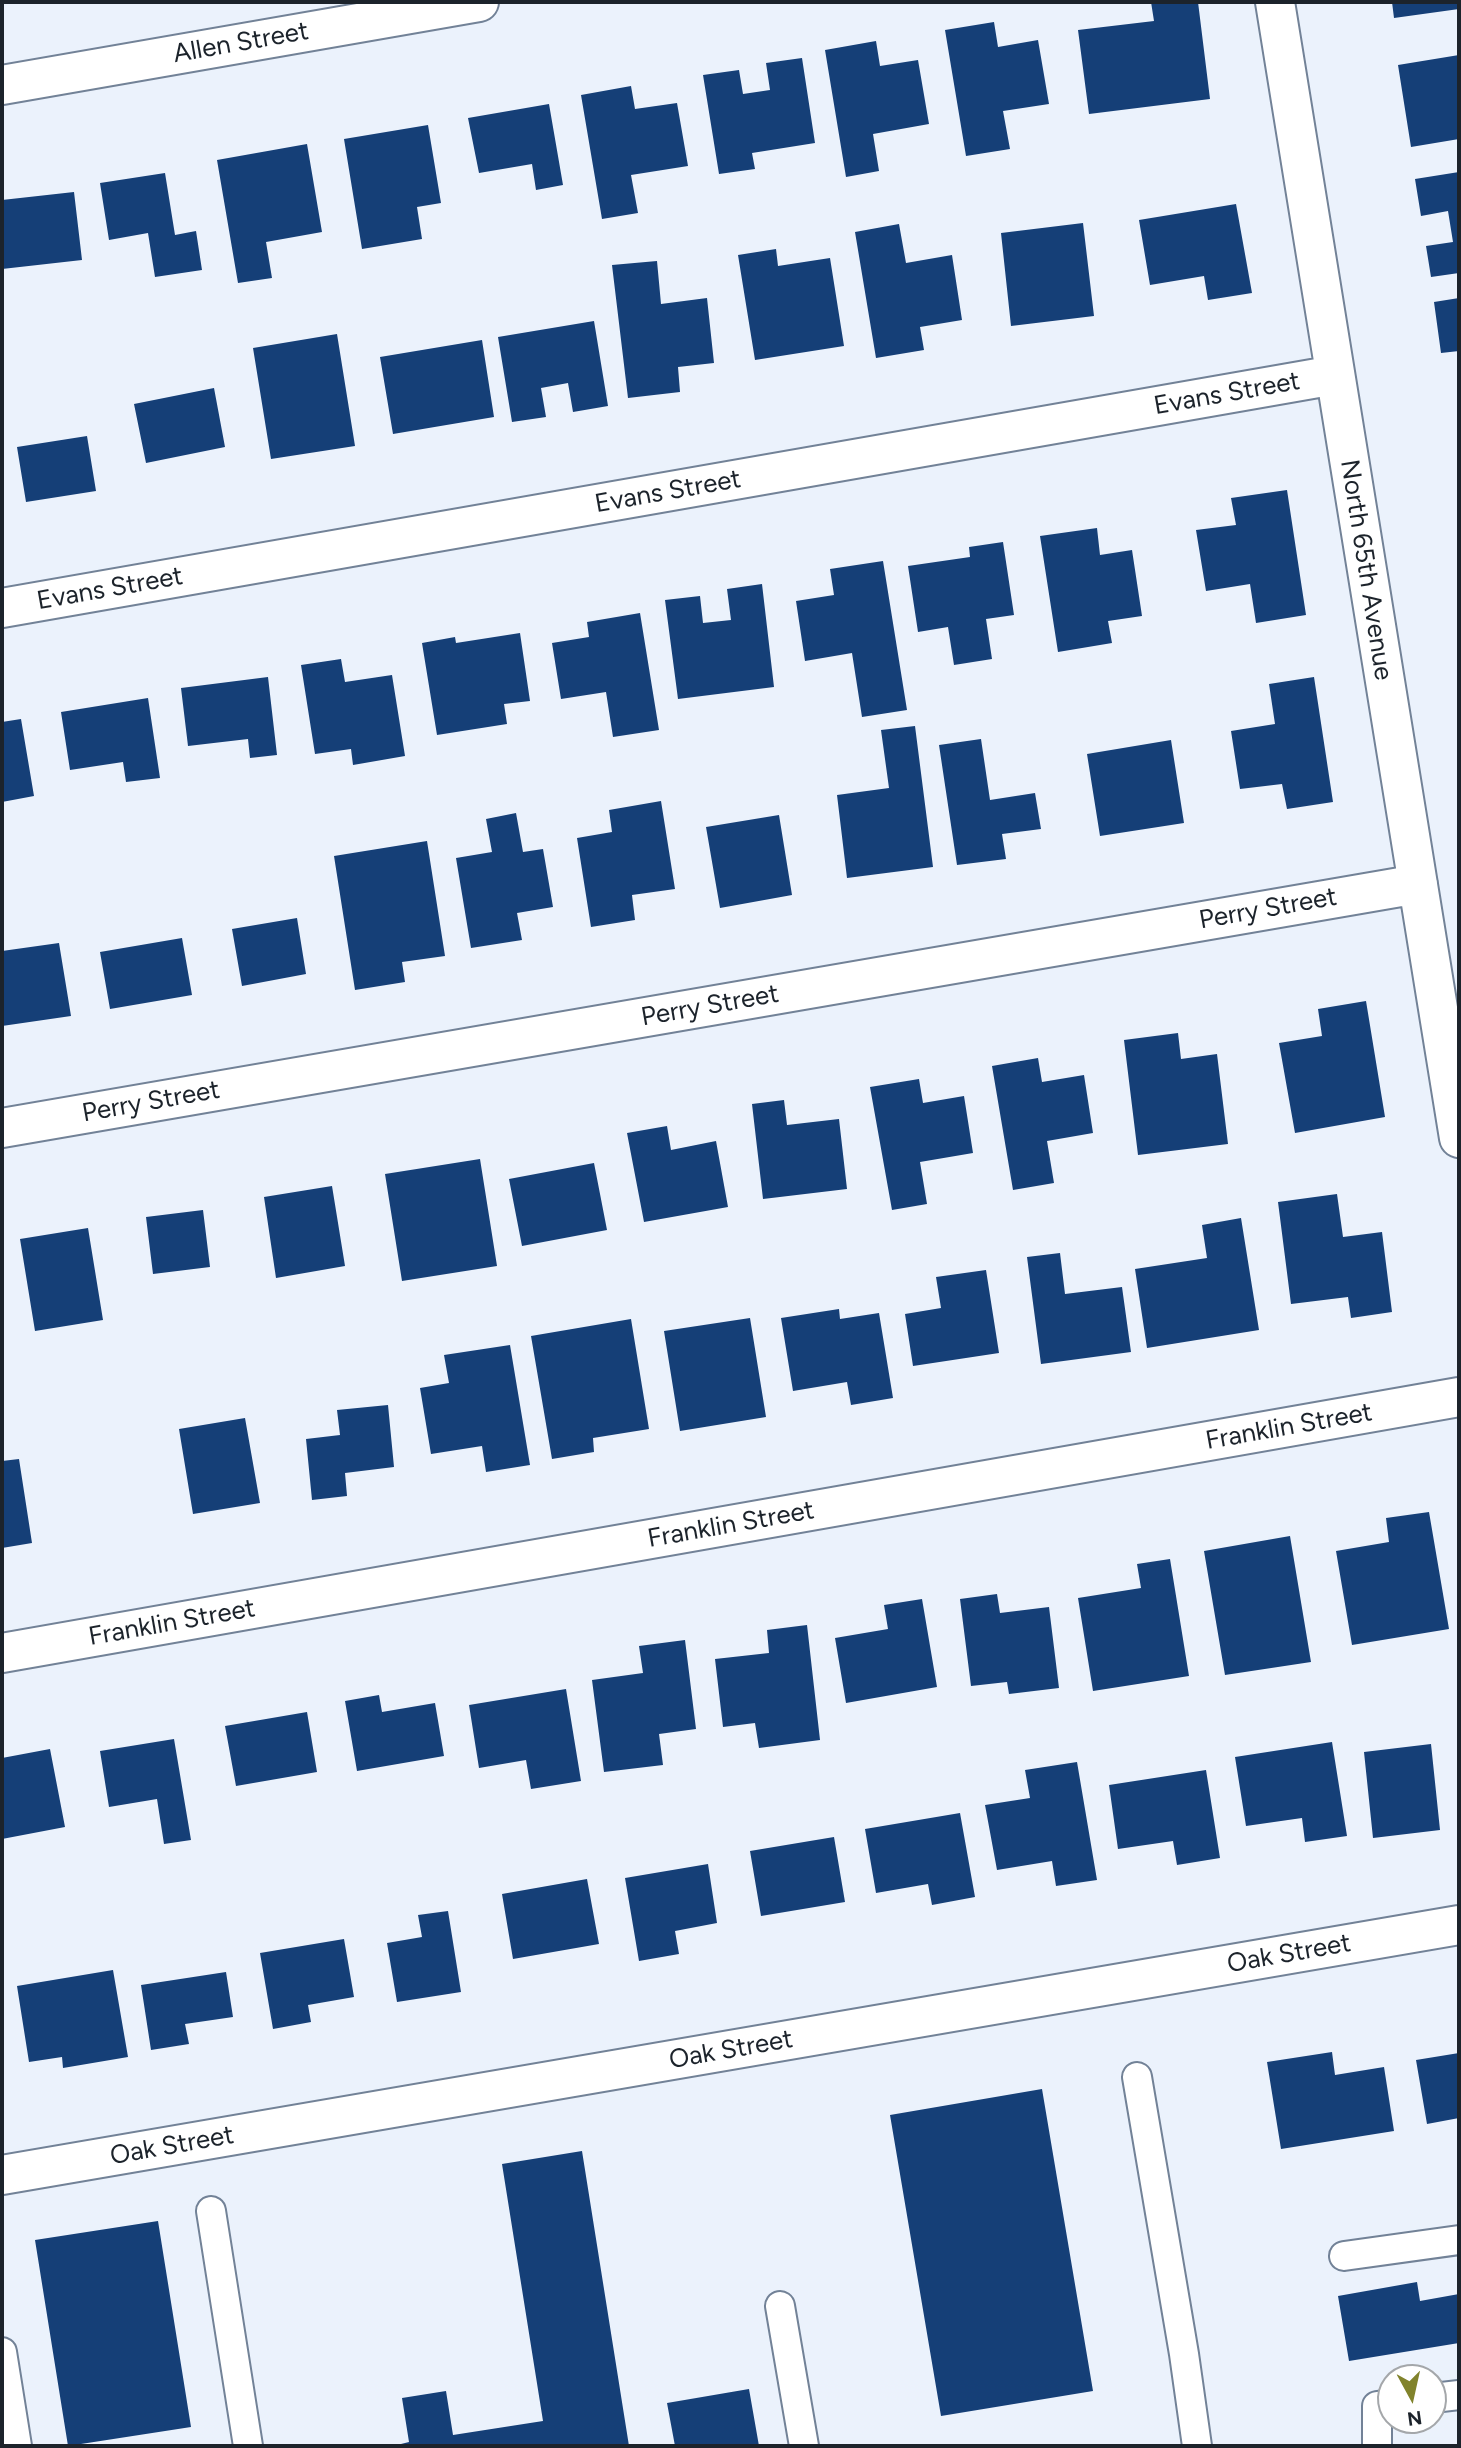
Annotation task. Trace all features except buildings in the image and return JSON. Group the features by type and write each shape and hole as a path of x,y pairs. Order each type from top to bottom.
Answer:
{"street":[{"name":"Allen Street","path":"2,85 479,2"},
{"name":"North 65th Avenue","path":"1275,2 1459,1138"},
{"name":"Evans Street","path":"2,608 1335,375"},
{"name":"Perry Street","path":"2,1128 1418,884"},
{"name":"Franklin Street","path":"2,1653 1459,1397"},
{"name":"Oak Street","path":"2,2175 1459,1925"}],"lane":[{"path":"1137,2077 1197,2446"},
{"path":"211,2211 244,2446"},
{"path":"1344,2256 1459,2239"},
{"path":"780,2305 804,2446"},
{"path":"2,2352 18,2446"}]}
